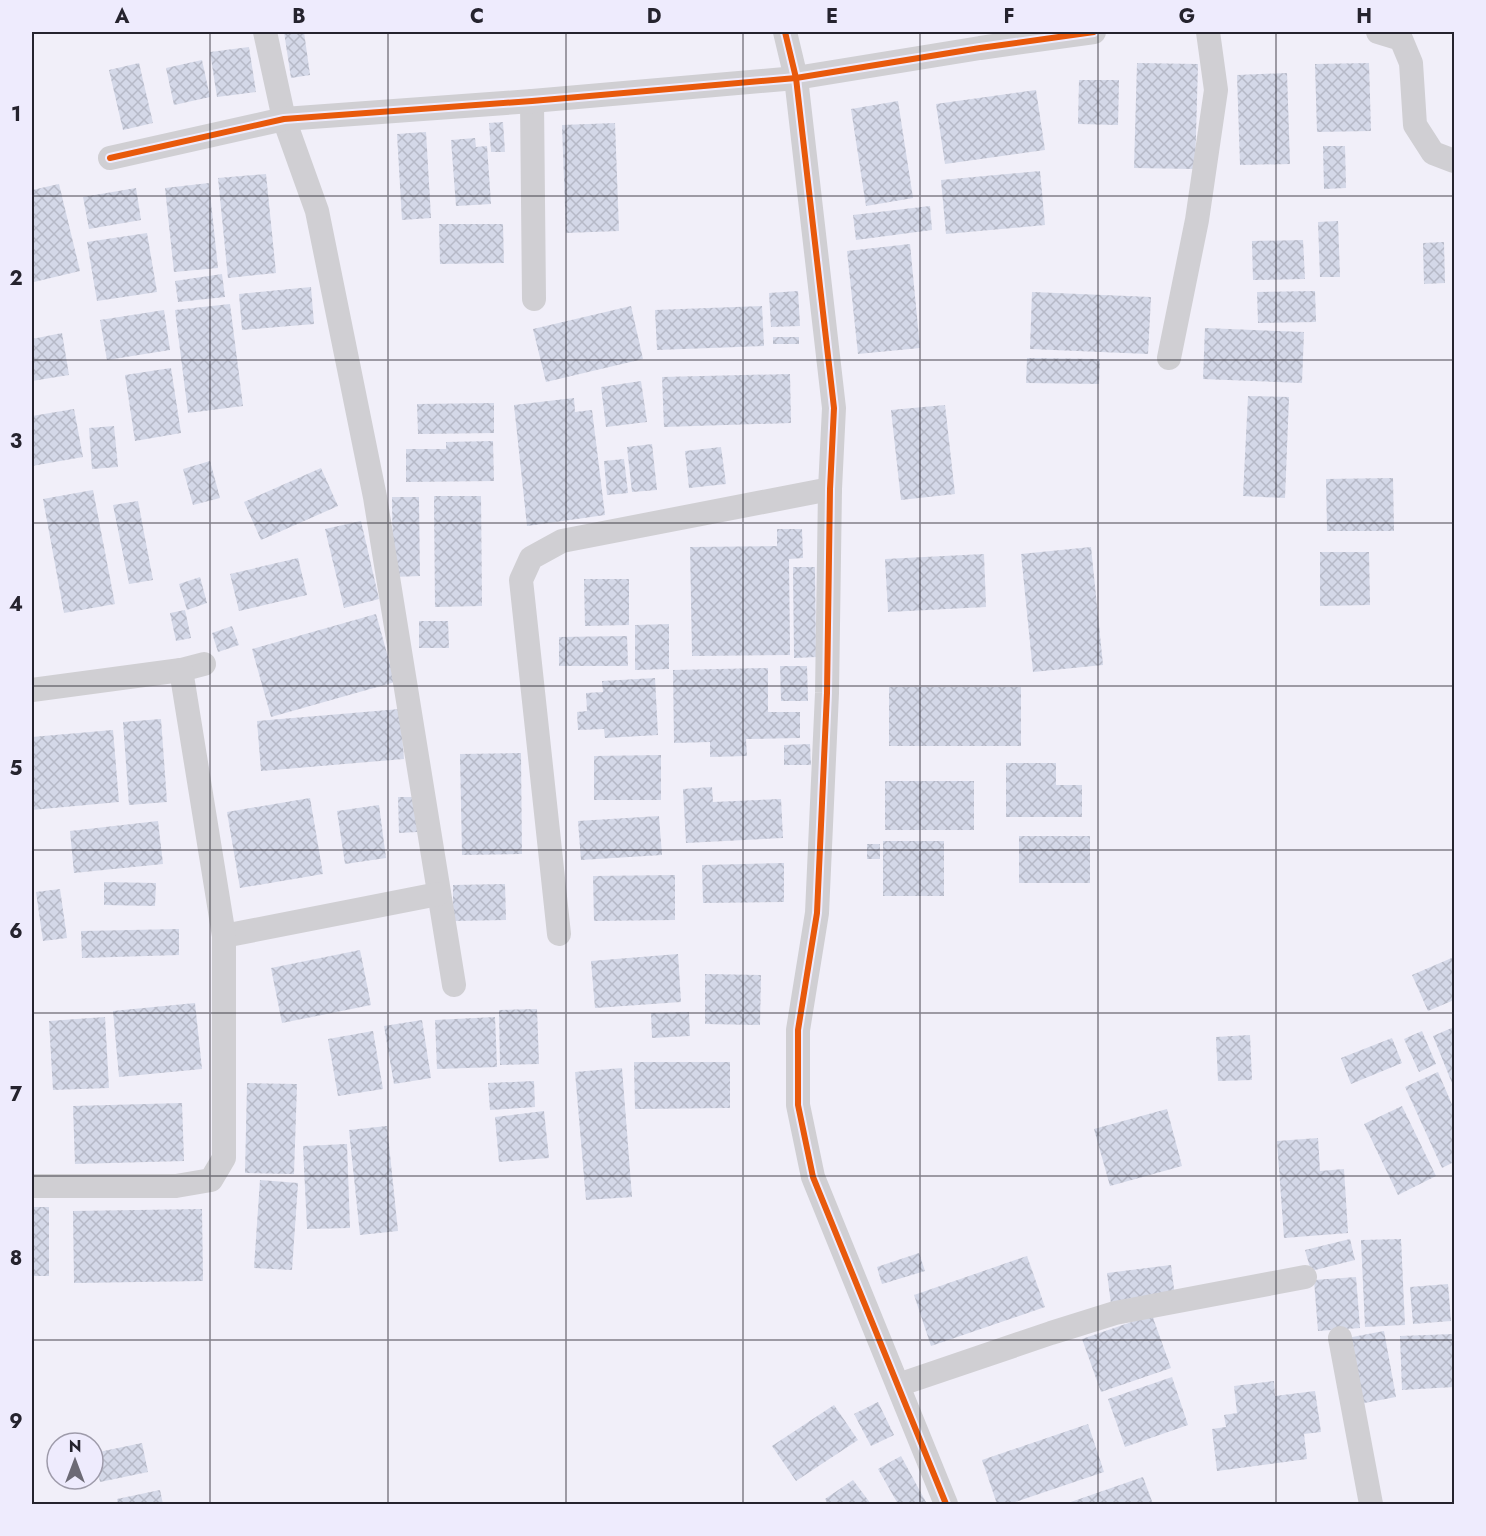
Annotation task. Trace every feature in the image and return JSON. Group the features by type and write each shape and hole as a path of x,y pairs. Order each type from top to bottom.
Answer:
{"street":[{"path":"265,32 285,118 317,211 372,486 454,985"},
{"path":"784,32 796,78 834,408 830,489 827,693 817,913 798,1030 798,1105 813,1177 946,1504"},
{"path":"110,158 285,118 532,101 796,78 1094,32"},
{"path":"1168,358 1197,220 1216,90 1208,32"},
{"path":"1378,32 1401,39 1411,63 1415,125 1433,153 1455,161"},
{"path":"532,101 534,299"},
{"path":"559,934 521,580 531,558 562,541 830,489"},
{"path":"32,690 193,667 224,936 224,1158 211,1180 176,1186 32,1186"},
{"path":"224,936 438,894"},
{"path":"898,1385 1114,1313 1305,1277"},
{"path":"1340,1338 1371,1504"}],"building":[{"path":"284,32 304,32 310,75 291,78"},
{"path":"249,47 256,92 217,97 210,52"},
{"path":"202,60 210,97 174,105 166,68"},
{"path":"139,63 153,123 123,130 109,70"},
{"path":"1137,63 1198,64 1195,169 1134,168"},
{"path":"1369,63 1371,131 1317,132 1315,64"},
{"path":"1287,73 1290,164 1240,165 1237,75"},
{"path":"1079,80 1119,80 1118,125 1078,124"},
{"path":"1036,90 1045,150 945,164 936,104"},
{"path":"898,101 913,198 866,206 851,109"},
{"path":"503,122 505,152 491,152 489,123"},
{"path":"615,123 619,231 566,233 562,125"},
{"path":"426,132 431,218 402,220 397,134"},
{"path":"475,138 476,147 487,146 491,204 456,206 451,140"},
{"path":"1323,146 1345,146 1346,188 1324,189"},
{"path":"1040,171 1045,225 946,234 941,180"},
{"path":"266,174 276,273 228,278 218,178"},
{"path":"209,183 218,268 174,272 165,188"},
{"path":"59,184 80,271 34,282 32,190"},
{"path":"136,188 141,220 89,229 83,197"},
{"path":"930,206 932,230 856,240 853,215"},
{"path":"1338,221 1340,277 1320,277 1318,222"},
{"path":"439,224 503,224 504,263 440,264"},
{"path":"147,233 157,292 97,301 87,242"},
{"path":"1303,240 1305,279 1253,280 1252,241"},
{"path":"1444,242 1445,283 1424,284 1423,243"},
{"path":"910,244 920,348 858,354 847,251"},
{"path":"222,274 225,297 178,302 175,281"},
{"path":"311,287 314,324 242,330 239,294"},
{"path":"798,291 800,326 771,327 769,293"},
{"path":"1315,291 1316,322 1258,323 1257,292"},
{"path":"1032,292 1151,297 1148,354 1030,349"},
{"path":"230,304 243,406 188,413 175,310"},
{"path":"631,306 643,359 546,382 533,329"},
{"path":"762,306 764,346 657,350 655,310"},
{"path":"164,310 170,350 107,360 100,320"},
{"path":"1205,328 1304,332 1302,383 1203,379"},
{"path":"62,333 69,375 32,381 32,339"},
{"path":"773,337 799,337 799,344 773,344"},
{"path":"1027,358 1100,359 1099,384 1026,383"},
{"path":"171,368 181,433 135,441 125,375"},
{"path":"790,374 791,423 664,427 662,377"},
{"path":"641,381 647,422 606,427 601,387"},
{"path":"1248,396 1289,397 1285,498 1243,496"},
{"path":"574,398 575,412 592,410 605,515 527,526 514,405"},
{"path":"494,403 494,433 418,434 417,404"},
{"path":"945,405 955,494 901,500 891,410"},
{"path":"74,409 83,457 32,466 32,416"},
{"path":"114,426 118,467 92,469 89,428"},
{"path":"493,441 494,481 406,482 406,449 446,449 446,442"},
{"path":"652,444 657,490 632,492 627,447"},
{"path":"721,447 726,484 689,488 685,451"},
{"path":"624,459 628,493 607,495 604,461"},
{"path":"210,461 220,498 193,505 183,469"},
{"path":"321,468 338,506 261,540 244,502"},
{"path":"1393,478 1394,531 1327,531 1326,479"},
{"path":"93,490 115,604 64,613 43,499"},
{"path":"434,496 481,496 482,606 435,607"},
{"path":"392,497 419,497 420,576 393,577"},
{"path":"138,501 153,580 129,584 113,505"},
{"path":"361,521 379,599 344,608 325,529"},
{"path":"777,529 802,529 803,558 789,559 790,655 692,656 690,547 777,546"},
{"path":"1091,547 1103,665 1033,672 1021,554"},
{"path":"1320,552 1369,552 1370,605 1320,606"},
{"path":"984,554 986,607 888,612 885,559"},
{"path":"298,558 307,595 239,611 230,574"},
{"path":"793,567 815,567 816,657 794,658"},
{"path":"200,577 207,603 187,610 179,584"},
{"path":"584,579 629,579 629,625 585,626"},
{"path":"185,610 191,638 176,641 170,613"},
{"path":"376,614 395,682 271,717 252,649"},
{"path":"419,621 448,621 449,648 419,648"},
{"path":"669,624 669,669 635,670 635,625"},
{"path":"232,626 239,645 218,652 212,633"},
{"path":"627,636 628,666 559,666 559,637"},
{"path":"780,666 807,666 808,701 781,701"},
{"path":"768,668 768,712 800,712 800,738 746,739 747,756 710,757 710,742 674,743 673,670"},
{"path":"655,678 658,735 605,738 604,729 578,730 577,712 587,711 586,693 603,692 602,681"},
{"path":"889,687 1021,687 1021,746 889,746"},
{"path":"400,709 404,759 261,771 257,721"},
{"path":"161,719 167,802 129,805 123,722"},
{"path":"113,730 119,802 32,810 32,737"},
{"path":"810,744 811,765 784,765 784,745"},
{"path":"521,753 522,854 462,855 460,754"},
{"path":"661,755 661,800 594,800 594,756"},
{"path":"1006,763 1056,763 1056,785 1082,785 1082,817 1006,817"},
{"path":"885,781 974,781 974,830 885,830"},
{"path":"712,787 713,802 781,799 783,838 686,843 683,789"},
{"path":"398,797 416,797 417,832 399,833"},
{"path":"310,798 323,874 240,888 227,812"},
{"path":"379,805 386,858 345,864 337,811"},
{"path":"659,816 662,855 581,860 578,821"},
{"path":"158,821 163,864 74,873 70,831"},
{"path":"1019,836 1090,836 1090,883 1019,883"},
{"path":"883,841 944,841 944,896 883,896"},
{"path":"867,844 880,844 880,859 867,859"},
{"path":"784,863 784,902 703,903 702,865"},
{"path":"675,875 675,920 594,921 593,876"},
{"path":"104,882 156,883 155,906 104,905"},
{"path":"505,884 506,920 453,921 453,885"},
{"path":"60,889 67,938 43,941 36,892"},
{"path":"179,929 179,955 82,958 81,931"},
{"path":"360,950 371,1005 282,1023 271,968"},
{"path":"678,954 681,1002 595,1008 591,961"},
{"path":"1454,957 1454,1000 1428,1011 1412,975"},
{"path":"705,974 761,975 760,1025 705,1024"},
{"path":"195,1003 202,1069 119,1077 113,1011"},
{"path":"537,1009 539,1064 500,1065 499,1010"},
{"path":"689,1012 690,1036 652,1038 651,1013"},
{"path":"105,1017 109,1088 53,1090 49,1021"},
{"path":"495,1017 497,1067 437,1069 435,1020"},
{"path":"422,1020 431,1078 394,1084 384,1026"},
{"path":"1454,1027 1454,1088 1433,1036"},
{"path":"373,1031 383,1089 338,1096 328,1039"},
{"path":"1422,1031 1436,1064 1419,1072 1404,1039"},
{"path":"1250,1035 1252,1080 1218,1081 1216,1037"},
{"path":"1392,1038 1402,1063 1351,1084 1341,1058"},
{"path":"634,1062 730,1062 730,1108 635,1109"},
{"path":"622,1068 632,1197 586,1200 575,1072"},
{"path":"1438,1072 1454,1109 1454,1162 1442,1168 1405,1087"},
{"path":"534,1081 535,1107 490,1110 488,1083"},
{"path":"247,1083 297,1084 294,1174 245,1173"},
{"path":"182,1103 184,1161 75,1164 73,1106"},
{"path":"1402,1106 1436,1176 1398,1195 1364,1124"},
{"path":"1167,1109 1182,1166 1110,1186 1094,1129"},
{"path":"544,1111 549,1158 499,1162 495,1117"},
{"path":"387,1126 398,1231 360,1235 349,1130"},
{"path":"1318,1138 1320,1171 1344,1169 1348,1233 1284,1238 1277,1141"},
{"path":"347,1144 350,1228 307,1229 303,1146"},
{"path":"260,1180 298,1183 292,1270 254,1268"},
{"path":"32,1207 49,1207 49,1276 32,1276"},
{"path":"202,1209 203,1281 74,1283 73,1211"},
{"path":"1350,1239 1355,1260 1311,1271 1305,1250"},
{"path":"1401,1239 1405,1325 1365,1327 1361,1240"},
{"path":"919,1253 925,1271 882,1284 877,1267"},
{"path":"1027,1256 1045,1307 931,1346 914,1295"},
{"path":"1171,1265 1175,1296 1111,1304 1107,1273"},
{"path":"1356,1277 1360,1328 1318,1331 1314,1280"},
{"path":"1448,1284 1451,1321 1413,1324 1410,1287"},
{"path":"1152,1315 1171,1368 1101,1392 1082,1339"},
{"path":"1384,1331 1396,1397 1359,1404 1347,1338"},
{"path":"1454,1334 1454,1387 1402,1390 1400,1336"},
{"path":"1172,1377 1188,1425 1125,1447 1108,1399"},
{"path":"1274,1381 1275,1396 1315,1391 1321,1432 1304,1434 1307,1459 1217,1471 1212,1429 1226,1427 1224,1415 1237,1413 1234,1386"},
{"path":"878,1402 894,1435 871,1446 854,1414"},
{"path":"834,1405 858,1440 796,1481 772,1446"},
{"path":"1088,1424 1104,1472 1009,1504 997,1504 982,1460"},
{"path":"142,1443 148,1472 105,1481 105,1451"},
{"path":"901,1456 927,1504 898,1504 878,1469"},
{"path":"1143,1477 1153,1504 1065,1504"},
{"path":"853,1480 871,1504 828,1504 825,1499"},
{"path":"160,1490 163,1504 118,1504 117,1499"}],"cycle path":[{"path":"785,32 796,78 834,408 830,489 827,693 817,913 798,1030 798,1105 813,1177 946,1504"},
{"path":"110,158 284,119 532,101 796,78 1094,32"}]}
